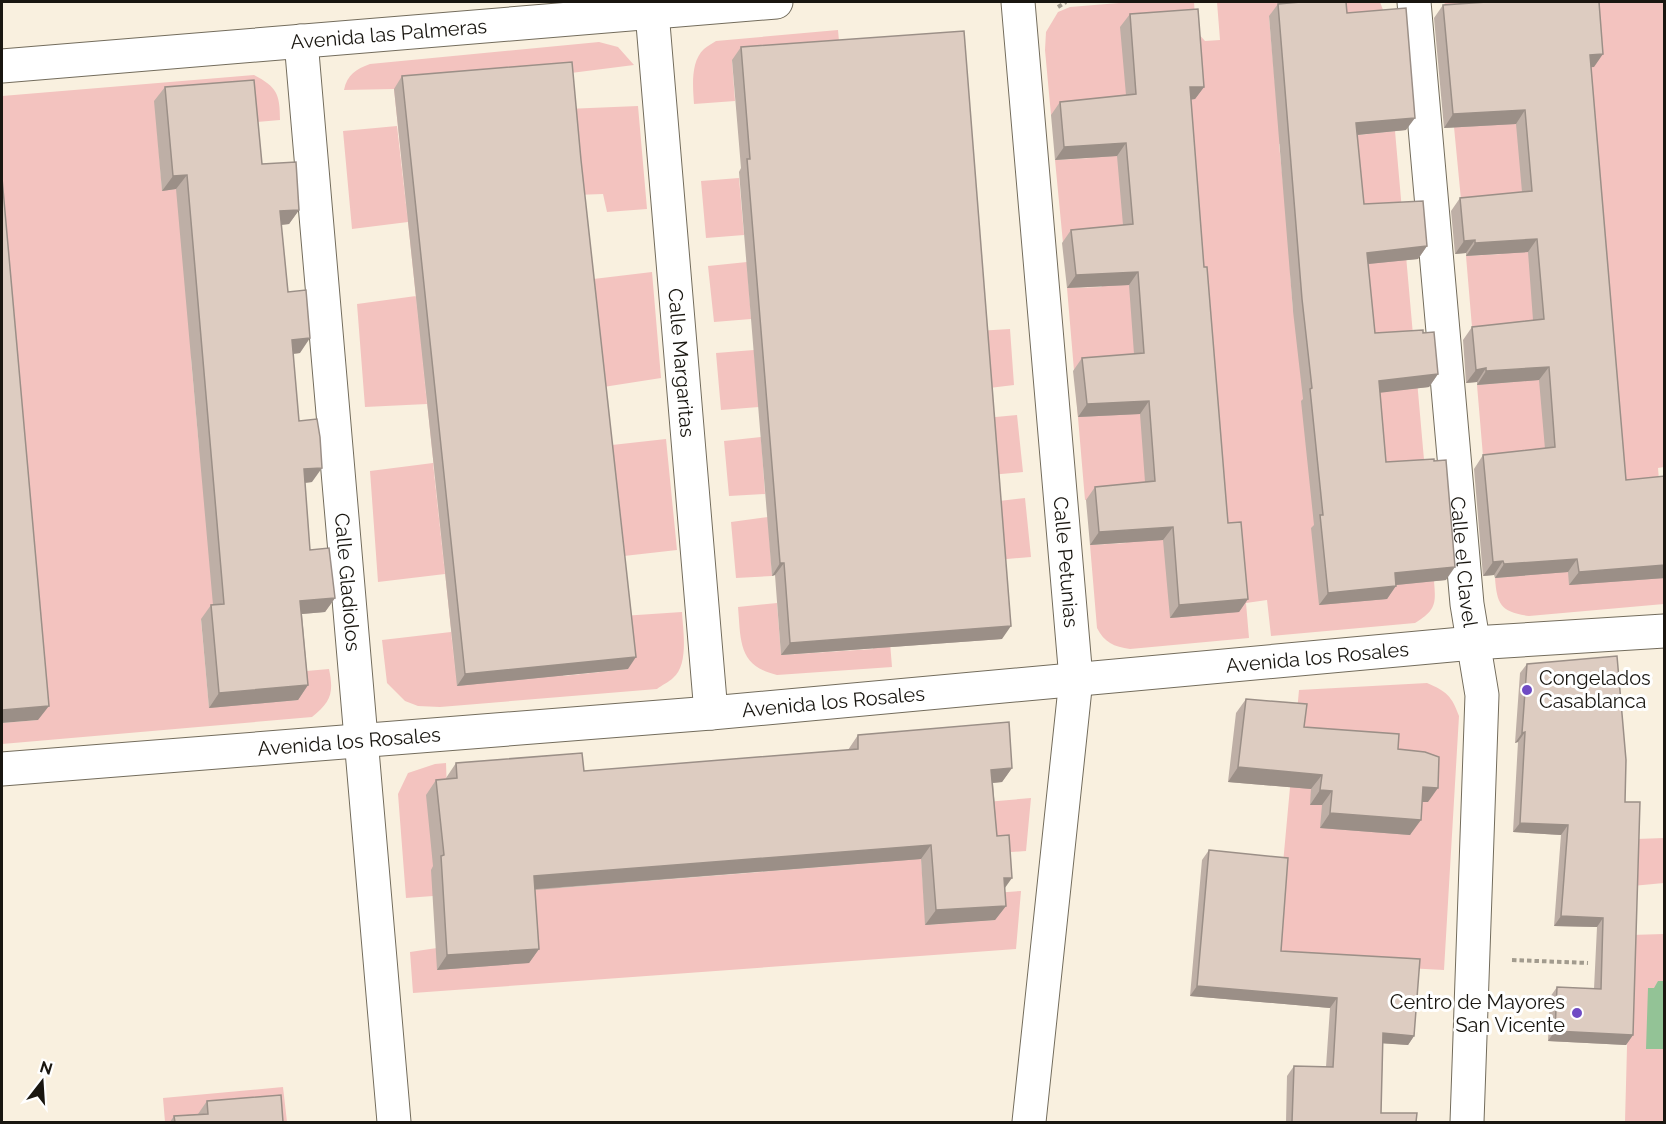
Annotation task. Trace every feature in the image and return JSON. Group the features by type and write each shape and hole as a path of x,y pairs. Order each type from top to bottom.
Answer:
{"street":[{"name":"Avenida las Palmeras","path":"2,66 776,2"},
{"name":"Calle Petunias","path":"1018,2 1076,679 1029,1122"},
{"name":"Calle el Clavel","path":"1413,2 1467,604 1482,695 1467,1122"},
{"name":"Calle Margaritas","path":"652,12 711,713"},
{"name":"Calle Gladiolos","path":"301,41 394,1122"},
{"name":"Avenida los Rosales","path":"2,769 711,713 1473,643 1665,631"}],"path":[{"path":"1505,959 1588,963"}],"shaded area":[{"path":"1131,2 1194,2 1196,31 1205,41 1220,40 1217,2 1380,2 1385,15 1359,135 1395,131 1425,471 1400,584 1434,581 1435,589 1431,610 1415,623 1271,636 1267,600 1246,603 1249,638 1130,649 1110,643 1097,628 1090,545 1126,543 1121,496 1085,500 1067,288 1102,287 1063,243 1055,160 1091,158 1086,111 1051,115 1045,50 1046,32 1058,12 1070,7","holes":["1337,10 1276,94 1269,17","1347,137 1287,221 1279,144","1358,266 1293,311 1290,272"]},
{"path":"1445,2 1664,2 1664,467 1658,468 1664,540 1664,604 1529,616 1506,609 1499,601 1495,578 1529,575 1484,468 1477,385 1513,382 1473,339 1466,256 1502,254 1462,210 1454,127 1491,125 1443,11"},
{"path":"838,30 843,86 732,60 735,101 694,104 693,75 696,61 704,49 716,41"},
{"path":"599,42 618,47 634,65 563,74 513,226 563,676 628,669 622,616 682,612 684,647 681,665 673,678 657,689 440,707 418,706 405,701 387,683 382,640 451,632 457,686 394,89 344,90 345,85 353,73 370,64"},
{"path":"254,75 268,83 276,92 280,120 247,123 155,102 162,190 219,186 233,354 191,358 199,447 252,572 201,620 209,707 298,700 295,672 329,669 330,696 323,707 312,717 2,744 2,723 38,720 2,376 2,96"},
{"path":"638,106 647,209 607,212 603,194 575,195 566,109"},
{"path":"397,126 408,222 352,229 343,131"},
{"path":"739,178 744,235 706,238 701,181"},
{"path":"747,262 751,319 714,322 708,266"},
{"path":"652,272 661,378 597,388 585,280"},
{"path":"416,296 427,404 365,407 357,304"},
{"path":"1010,329 1014,385 981,389 977,331"},
{"path":"754,350 759,407 721,410 716,353"},
{"path":"1017,415 1023,472 990,475 985,418"},
{"path":"761,437 765,494 729,496 724,441"},
{"path":"666,439 677,550 615,557 603,446"},
{"path":"433,463 445,574 378,582 370,471"},
{"path":"1025,498 1031,557 996,560 991,502"},
{"path":"768,517 772,576 736,578 731,522"},
{"path":"884,569 892,667 777,675 764,671 748,658 741,641 738,607 777,603 781,655 873,649 871,625"},
{"path":"1427,683 1448,695 1459,716 1444,970 1274,961 1299,690"},
{"path":"446,763 447,793 560,888 884,862 881,811 1031,798 1026,851 999,853 919,833 926,925 995,920 994,893 1021,891 1016,949 413,993 410,952 437,948 433,896 406,898 398,794 408,773 435,764"},
{"path":"1664,838 1664,883 1632,886 1636,839"},
{"path":"1664,934 1664,1122 1625,1122 1630,935"},
{"path":"1658,981 1664,981 1664,1049 1646,1049 1648,988 1654,988"},
{"path":"283,1087 287,1122 165,1122 163,1098"}],"building":[{"path":"1346,2 1347,13 1406,8 1415,118 1356,123 1364,204 1423,201 1427,246 1367,253 1375,333 1423,330 1423,333 1434,332 1438,374 1379,381 1386,462 1446,460 1455,567 1395,573 1396,586 1328,593 1278,4"},
{"path":"1487,2 1599,2 1603,54 1590,55 1626,480 1665,476 1665,565 1579,572 1577,559 1504,564 1503,561 1493,562 1483,455 1555,447 1549,367 1476,370 1472,327 1544,319 1537,239 1475,243 1475,240 1464,241 1460,198 1532,191 1525,110 1453,114 1443,5"},
{"path":"1198,9 1204,87 1190,87 1204,267 1207,267 1228,523 1241,522 1248,599 1179,605 1173,527 1099,532 1095,487 1155,481 1149,401 1087,404 1082,358 1144,353 1138,272 1076,275 1071,230 1133,224 1126,143 1064,147 1060,102 1136,94 1130,14"},
{"path":"964,31 1011,626 790,643 784,563 780,563 747,159 750,159 741,47"},
{"path":"572,62 636,657 465,674 402,76"},
{"path":"254,80 262,164 296,162 299,210 280,211 288,292 306,290 310,338 292,340 299,421 317,419 320,437 322,468 304,469 310,550 329,548 335,598 300,601 308,685 219,693 211,605 224,604 187,175 173,176 165,87"},
{"path":"2,178 49,706 2,710"},
{"path":"1617,656 1626,760 1625,802 1640,802 1633,1035 1555,1031 1557,987 1601,989 1603,918 1561,916 1568,825 1520,823 1525,732 1522,733 1527,664"},
{"path":"1246,699 1307,704 1304,727 1399,734 1398,749 1425,752 1439,757 1438,788 1423,787 1421,820 1330,813 1332,791 1320,790 1322,775 1238,767"},
{"path":"1009,722 1012,768 991,770 997,836 1009,835 1012,878 1004,878 1006,906 936,910 931,845 534,876 539,949 447,955 441,856 444,855 436,780 457,778 456,763 582,753 584,771 858,749 858,735"},
{"path":"1209,850 1288,858 1281,951 1420,959 1414,1036 1383,1033 1381,1113 1417,1113 1416,1122 1292,1122 1294,1066 1333,1067 1337,998 1197,986"},
{"path":"281,1095 283,1122 175,1122 174,1116 208,1114 207,1101"}],"place":[{"name":"Congelados Casablanca","path":"1527,690"},
{"name":"Centro de Mayores San Vicente","path":"1577,1013"}]}
